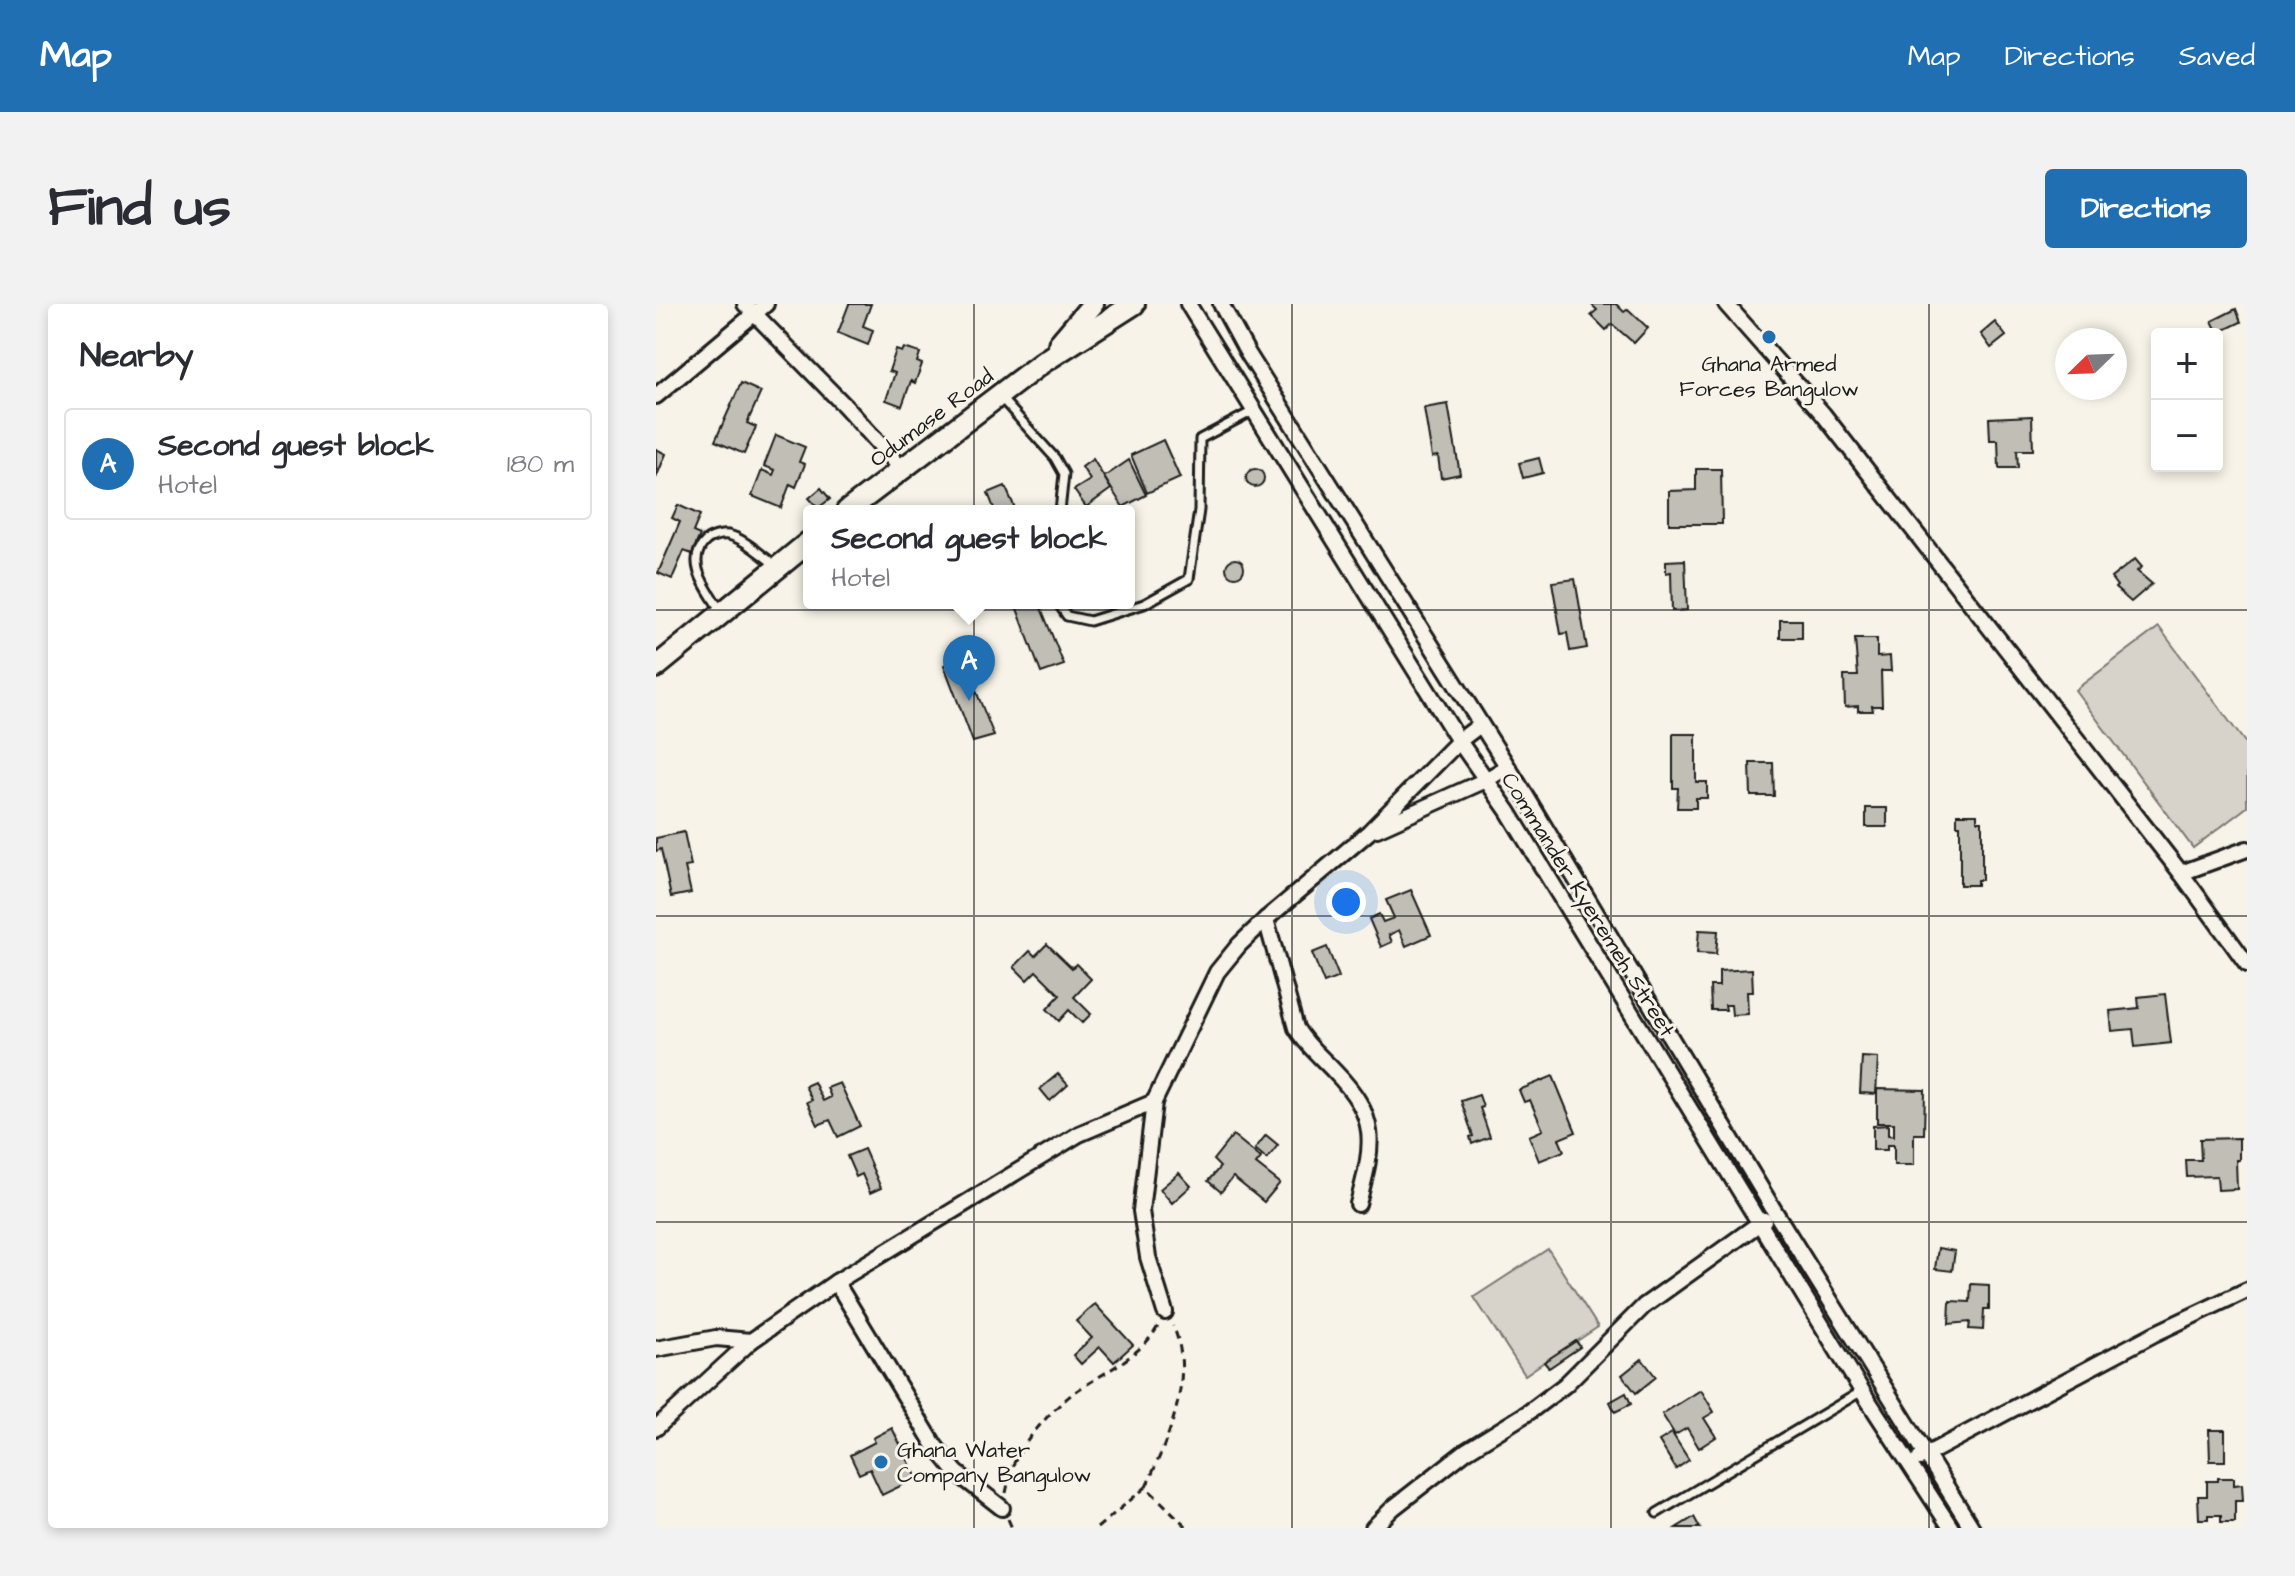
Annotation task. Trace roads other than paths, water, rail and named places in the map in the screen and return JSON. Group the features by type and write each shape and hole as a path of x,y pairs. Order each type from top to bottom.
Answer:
{"main road":[{"name":"Odumase Road","path":"1043,362 1093,304"},
{"name":"Odumase Road","path":"855,505 1043,362 1134,304"},
{"path":"656,667 803,547"}],"street":[{"path":"656,396 750,309 766,304"},
{"name":"Commander Kyeremeh Street","path":"1188,304 1459,741 1508,811 1862,1391 1951,1528"},
{"name":"Commander Kyeremeh Street","path":"1221,304 1255,365 1507,767 1775,1212 1972,1528"},
{"path":"1726,304 1823,414 2181,873 2247,964"},
{"path":"750,309 901,468"},
{"path":"1165,1312 1148,1257 1141,1211 1154,1102 1217,972 1266,919 1369,832 1459,741 1480,725"},
{"path":"1369,832 1486,780 1507,767"},
{"path":"2181,873 2247,849"},
{"path":"1266,919 1296,1028 1342,1079 1367,1121 1371,1147 1358,1204"},
{"path":"656,1428 751,1341 836,1282 1079,1134 1154,1102"},
{"path":"1373,1528 1393,1508 1466,1451 1529,1412 1565,1385 1644,1306 1775,1212"},
{"path":"836,1282 935,1446 956,1472 1002,1508"},
{"path":"1908,1464 2154,1334 2247,1290"},
{"path":"656,1349 716,1338 751,1341"}],"lane":[{"path":"999,397 1055,458 1064,474 1061,505"},
{"path":"1135,607 1189,579 1199,510 1200,439 1255,410"},
{"path":"721,612 695,561 707,540 731,535 778,566"},
{"path":"1062,609 1067,616 1090,621 1128,609"},
{"path":"1657,1513 1862,1391"}],"place":[{"name":"Ghana Armed Forces Bangulow","path":"1769,337"},
{"name":"Second guest block","path":"969,701"},
{"name":"Ghana Water Company Bangulow","path":"881,1462"}]}
